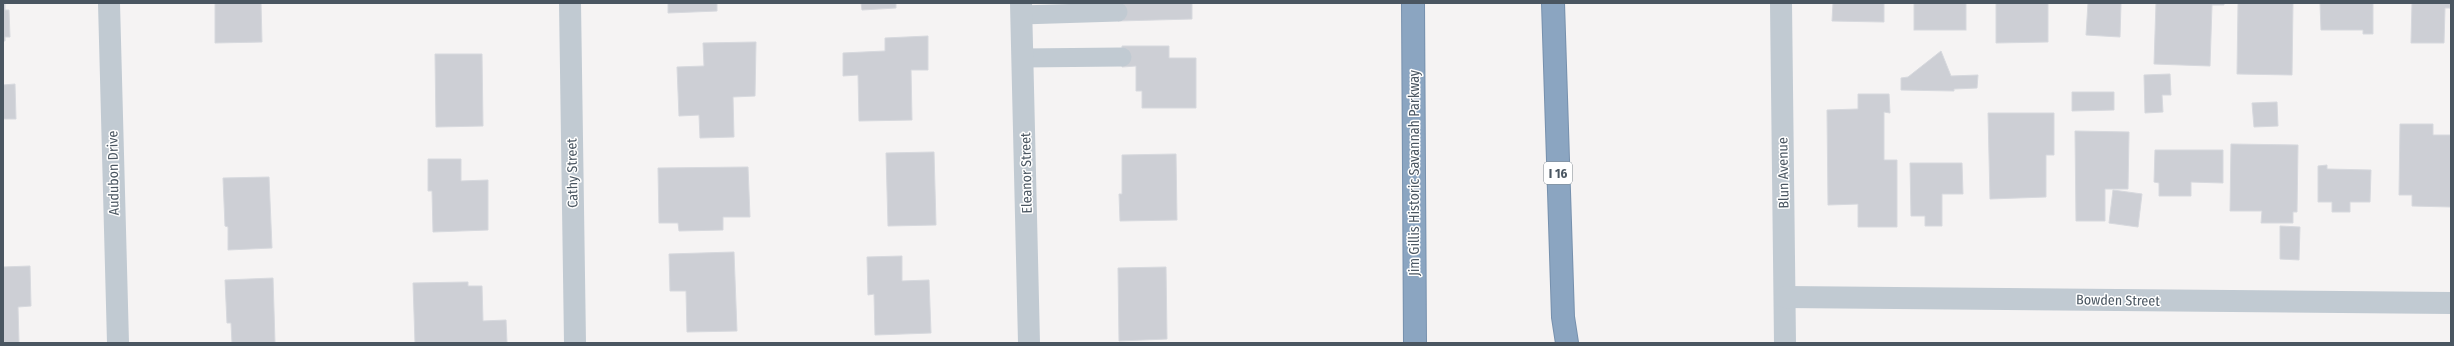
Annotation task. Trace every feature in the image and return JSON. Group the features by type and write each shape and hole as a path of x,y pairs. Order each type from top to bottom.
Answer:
{"highway":[{"name":"Jim Gillis Historic Savannah Parkway","path":"1413,3 1415,343"},
{"name":"I 16","path":"1553,3 1563,317 1567,343"}],"street":[{"name":"Audubon Drive","path":"109,3 118,343"},
{"name":"Cathy Street","path":"570,3 575,343"},
{"name":"Blun Avenue","path":"1781,3 1785,343"},
{"name":"Eleanor Street","path":"1021,9 1030,343"},
{"name":"Bowden Street","path":"1785,297 2451,303"}],"lane":[{"path":"1021,9 1118,12"},
{"path":"1023,58 1122,56"}],"building":[{"path":"3,3 5,3 5,10 9,10 10,37 5,37 5,41 3,41"},
{"path":"215,3 261,3 262,42 215,43"},
{"path":"668,3 717,3 717,11 668,13"},
{"path":"861,3 896,3 896,8 862,10"},
{"path":"1118,3 1192,3 1192,19 1118,21"},
{"path":"1833,3 1884,3 1884,22 1832,21"},
{"path":"1914,3 1966,3 1966,30 1914,30"},
{"path":"1996,3 2048,3 2048,42 1996,43"},
{"path":"2088,3 2121,3 2120,37 2086,35"},
{"path":"2156,3 2224,3 2224,5 2212,5 2210,66 2154,64"},
{"path":"2238,3 2293,3 2292,75 2237,74"},
{"path":"2320,3 2373,3 2373,34 2363,34 2363,30 2321,30"},
{"path":"2412,3 2451,3 2451,11 2450,8 2445,8 2444,43 2411,43"},
{"path":"928,36 928,70 911,70 912,120 859,121 858,75 843,76 843,53 885,51 885,38"},
{"path":"756,42 755,96 733,97 734,137 700,138 699,115 679,116 677,67 704,66 703,43"},
{"path":"1122,46 1169,46 1169,58 1196,58 1196,108 1142,108 1142,91 1136,91 1136,66 1122,67"},
{"path":"1941,51 1951,76 1978,75 1977,88 1954,89 1954,91 1901,90 1901,78 1908,77"},
{"path":"435,54 482,54 483,126 436,127"},
{"path":"2170,74 2171,95 2162,95 2163,112 2145,113 2144,75"},
{"path":"15,84 16,119 3,119 3,85"},
{"path":"2072,92 2114,92 2114,110 2072,111"},
{"path":"1858,94 1889,94 1890,113 1884,112 1884,160 1897,160 1897,227 1858,227 1858,204 1828,205 1827,110 1858,109"},
{"path":"2277,102 2278,126 2254,127 2252,103"},
{"path":"1988,113 2054,113 2054,155 2046,155 2046,197 1990,199"},
{"path":"2400,124 2433,124 2433,135 2451,135 2451,207 2412,206 2412,195 2399,195"},
{"path":"2075,131 2129,132 2128,189 2105,189 2105,221 2076,221"},
{"path":"2231,144 2298,145 2297,212 2293,212 2293,223 2261,223 2262,211 2230,211"},
{"path":"2155,150 2223,150 2223,183 2191,182 2191,196 2159,196 2159,183 2154,182"},
{"path":"934,152 936,225 888,226 886,153"},
{"path":"1176,154 1177,220 1120,221 1119,194 1122,194 1122,155"},
{"path":"428,159 461,159 461,181 488,180 488,230 433,232 432,191 428,191"},
{"path":"1910,163 1962,163 1963,194 1942,194 1942,226 1925,226 1925,216 1911,216"},
{"path":"2327,165 2327,169 2371,170 2370,202 2350,202 2350,212 2332,212 2332,202 2318,202 2318,166"},
{"path":"748,167 750,217 723,217 723,230 679,231 678,223 659,223 658,168"},
{"path":"269,177 272,248 228,250 228,227 225,226 223,178"},
{"path":"2113,190 2142,194 2138,227 2109,223"},
{"path":"2280,226 2300,227 2299,260 2280,259"},
{"path":"734,252 737,331 687,332 686,291 670,291 669,254"},
{"path":"902,256 902,281 929,280 931,333 875,335 874,294 868,295 867,257"},
{"path":"30,266 31,306 18,307 19,343 3,343 3,267"},
{"path":"1166,267 1167,339 1119,341 1118,268"},
{"path":"273,278 275,343 232,343 231,323 227,323 225,280"},
{"path":"468,282 468,286 482,286 483,321 506,320 507,343 415,343 413,283"}]}
